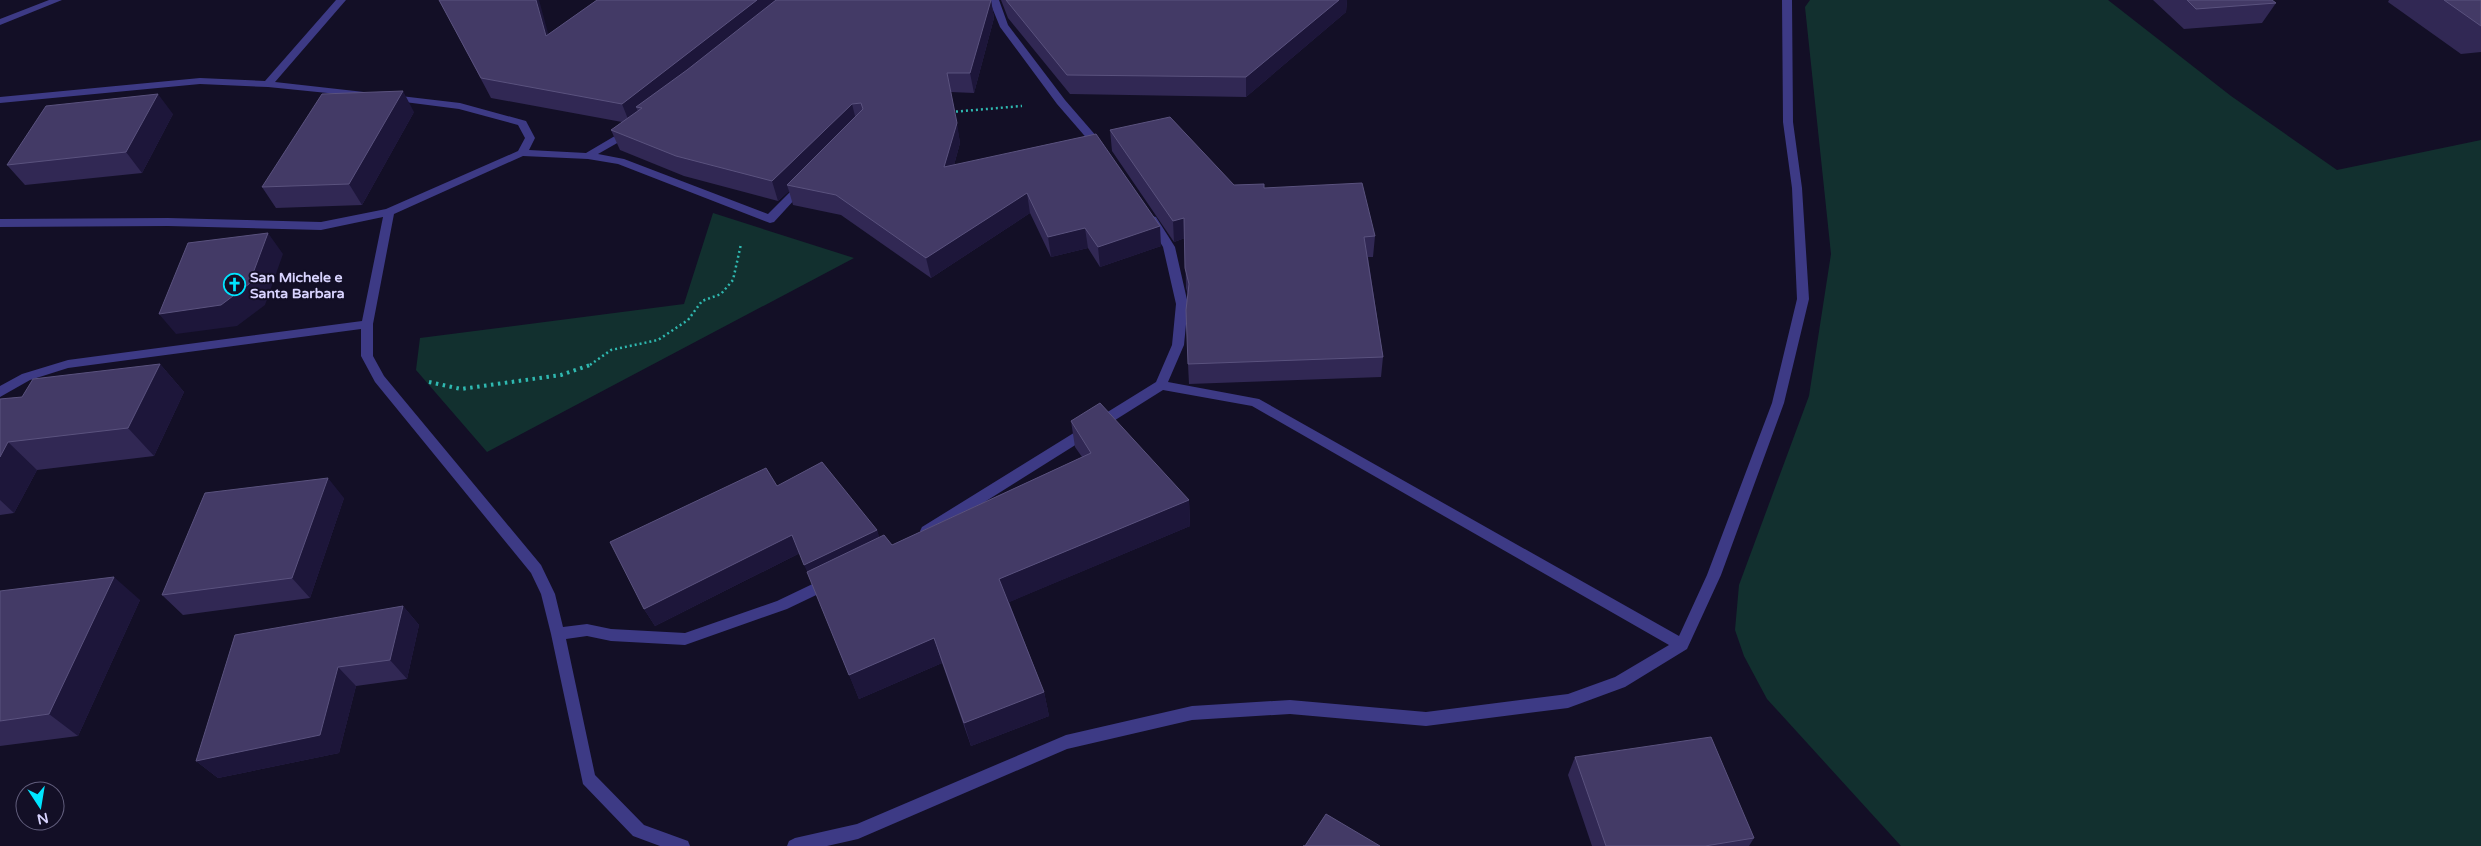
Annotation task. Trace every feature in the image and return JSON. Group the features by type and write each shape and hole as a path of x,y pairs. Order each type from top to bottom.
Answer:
{"street":[{"path":"0,22 58,0"},
{"path":"268,84 342,0"},
{"path":"994,0 1003,25 1061,102 1107,155"},
{"path":"795,846 858,831 1066,742 1192,713 1290,707 1426,719 1568,701 1620,682 1682,646 1714,575 1778,403 1803,299 1797,188 1788,122 1787,0"},
{"path":"0,100 200,81 268,84 460,106 522,123 530,138 522,153"},
{"path":"588,156 641,123"},
{"path":"0,223 168,222 321,226 389,212 522,153 588,156 620,161 752,214 770,219 812,176"},
{"path":"912,540 1161,385 1178,345 1182,304 1169,247 1143,208"},
{"path":"389,212 367,324 367,356 379,379 536,569 548,594 558,634 588,779 639,831 682,846"},
{"path":"0,392 26,377 68,364 367,324"},
{"path":"1161,385 1255,402 1682,646"},
{"path":"558,634 587,630 611,635 685,639 782,605 844,576"}],"path":[{"path":"942,113 1061,102"},
{"path":"379,379 425,381 461,388 520,382 561,375 593,364 611,350 658,340 688,320 702,301 721,294 733,280 744,232 752,214"}],"green space":[{"path":"1810,0 2108,0 2231,96 2337,170 2481,140 2481,846 1901,846 1767,699 1744,656 1735,630 1739,585 1809,396 1831,254 1805,7"},
{"path":"713,213 854,258 487,452 416,370 420,338 684,304"}],"building":[{"path":"439,0 536,0 546,36 597,0 757,0 622,104 481,78"},
{"path":"776,0 991,0 970,73 947,73 957,123 944,167 1096,134 1160,226 1098,247 1085,228 1048,237 1027,193 926,258 836,195 787,185 863,109 861,103 852,104 772,181 676,156 611,130 642,108 636,107 687,70"},
{"path":"1006,0 1339,0 1246,77 1067,75"},
{"path":"2187,0 2272,0 2276,3 2196,9"},
{"path":"2444,0 2481,0 2481,26"},
{"path":"403,91 349,184 262,187 322,94"},
{"path":"158,94 126,152 7,165 46,106"},
{"path":"1170,117 1234,185 1264,184 1264,188 1362,183 1375,236 1364,237 1383,357 1188,364 1186,310 1189,284 1185,268 1184,218 1173,221 1110,130"},
{"path":"268,233 249,284 221,305 159,314 188,243"},
{"path":"160,364 128,428 8,442 0,457 0,399 22,397 33,379"},
{"path":"1100,403 1189,500 999,579 1044,692 964,723 934,638 849,675 807,572 884,535 892,545 1091,453 1071,421"},
{"path":"822,462 877,530 804,565 792,535 644,609 610,542 766,468 777,486"},
{"path":"328,478 292,578 162,595 205,493"},
{"path":"114,577 49,714 0,721 0,591"},
{"path":"403,606 390,660 338,667 320,735 196,761 235,635"},
{"path":"1711,737 1754,838 1705,846 1606,846 1575,757"},
{"path":"1326,814 1380,846 1305,846"}],"place":[{"name":"San Michele e Santa Barbara","path":"234,285"}]}
